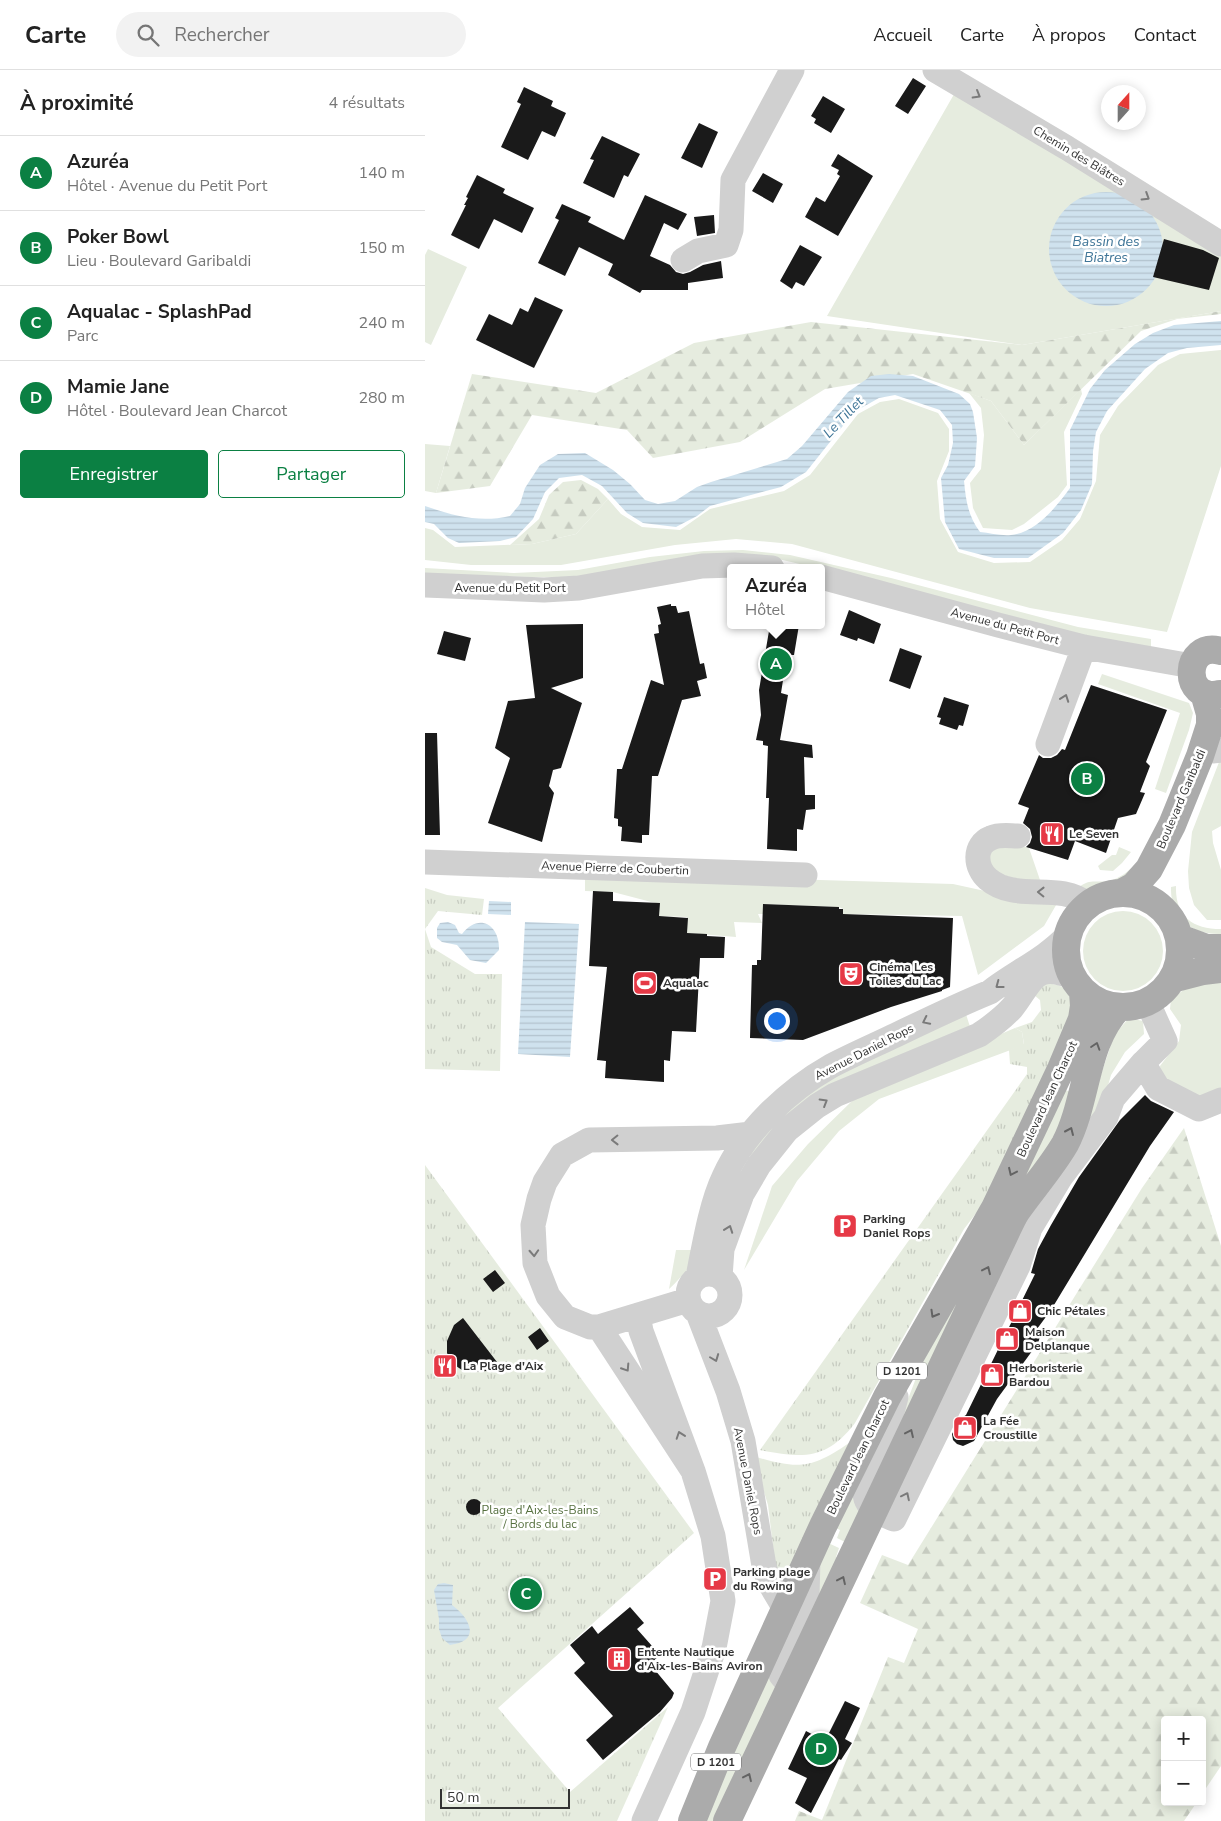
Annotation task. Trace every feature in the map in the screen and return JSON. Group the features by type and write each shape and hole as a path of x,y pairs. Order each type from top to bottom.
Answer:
{"main road":[{"name":"Boulevard Garibaldi","path":"1123,892 1134,886 1149,869 1172,825 1200,756 1210,725 1213,693 1199,690 1192,679 1211,652"},
{"path":"1165,910 1163,898 1165,876 1219,745"},
{"path":"1123,892 1153,901 1165,910 1179,938 1180,952 1178,966 1172,980 1164,989 1147,1001 1131,1006 1119,1007 1106,1005 1094,999 1078,984 1067,964 1065,950 1067,936 1075,919 1087,904 1110,894 1123,892"},
{"path":"1179,938 1206,948 1221,948"},
{"path":"1172,980 1203,971 1221,969"},
{"name":"Boulevard Jean Charcot","path":"692,1821 722,1747 808,1558 883,1406 995,1208 1076,1038 1084,1006 1078,984"},
{"name":"Boulevard Jean Charcot","path":"727,1821 1007,1228 1065,1144 1076,1118 1095,1046 1103,1028 1119,1007"}],"street":[{"path":"683,260 698,252 726,245 731,230 733,180 792,70"},
{"name":"Chemin des Biâtres","path":"935,70 1067,148 1221,244"},
{"name":"Avenue du Petit Port","path":"425,585 544,590 579,588 702,566 727,565"},
{"name":"Avenue du Petit Port","path":"825,578 1084,647 1211,652"},
{"path":"1048,744 1084,647"},
{"path":"1018,836 993,837 985,841 981,847 978,864 982,873 989,880 1012,890 1069,895 1081,899 1087,904"},
{"name":"Avenue Pierre de Coubertin","path":"425,862 805,875"},
{"name":"Avenue Daniel Rops","path":"709,1277 716,1200 723,1178 751,1134 786,1098 831,1066 990,992 1010,976 1057,947 1067,936"},
{"name":"Avenue Daniel Rops","path":"709,1277 722,1249 742,1194 759,1165 787,1130 817,1106 835,1095 979,1035 998,1023 1013,1007 1023,990 1036,976 1049,971 1061,972 1078,984"},
{"path":"900,1375 894,1406 887,1428 870,1468 866,1496 867,1501 874,1510 894,1520 1018,1266 1031,1228 1060,1178 1106,1117 1113,1098 1165,1041 1147,1001"},
{"path":"1143,1063 1158,1088 1199,1109 1221,1100"},
{"path":"693,1306 638,1315 595,1327 565,1317 548,1296 535,1263 533,1225 539,1199 545,1182 562,1155 589,1140 717,1138 751,1134"},
{"path":"709,1277 728,1286 733,1310 704,1315 693,1306 689,1286 709,1277"},
{"name":"Avenue Daniel Rops","path":"693,1306 728,1391 743,1441 764,1566 769,1582 785,1609"},
{"path":"638,1315 641,1331 693,1471 713,1536 723,1601 714,1648 693,1712 644,1821"},
{"path":"595,1327 693,1471"},
{"path":"790,1686 781,1675 778,1663 807,1597 808,1558"}],"green space":[{"path":"957,89 1221,252 1221,311 1022,345 827,316"},
{"path":"428,249 467,267 431,345 425,342 425,255"},
{"path":"1221,311 1221,314 1177,319 1141,331 1024,445 991,401 913,374 825,389 740,442 653,458 627,430 532,415 490,486 436,493 472,374 596,393 694,343 811,322 1022,345"},
{"path":"1221,350 1221,466 1167,632 1030,608 792,544 736,539 675,545 561,565 471,565 425,560 425,528 433,530 455,547 532,544 576,534 608,499 621,514 642,527 680,530 710,509 784,491 810,475 858,414 880,402 899,399 938,413 949,429 949,451 937,481 940,519 958,552 994,563 1030,562 1062,540 1080,519 1096,481 1100,435 1118,406 1158,365 1180,354"},
{"path":"1081,389 1082,394 1064,432 1067,485 1058,497 1024,524 1012,530 983,528 973,508 970,483 981,469 984,435 981,408 969,393 991,401 1024,445"},
{"path":"425,444 450,446 436,493 425,491"},
{"path":"581,480 598,489 608,499 576,534 532,544 510,545 539,519 549,495 563,482"},
{"path":"743,550 790,555 891,578 1078,627 1151,639 1151,647 1077,634 825,570 825,564 800,564 774,558 581,578 425,575 425,568 514,573 578,570 650,557 704,551"},
{"path":"1102,674 1189,703 1193,713 1189,730 1166,793 1155,789 1180,713 1098,684"},
{"path":"1221,757 1221,826 1212,831 1213,843 1221,870 1221,920 1207,920 1194,905 1189,888 1188,871 1192,832"},
{"path":"997,844 1015,844 1029,848 1040,880 1034,885 994,872 988,862 990,852"},
{"path":"1119,847 1131,852 1113,871 1100,870 1098,866 1112,855 1116,855"},
{"path":"1136,864 1141,867 1115,885 1099,889 1090,894 1078,888 1089,882 1108,881 1116,878"},
{"path":"585,873 953,884 1017,898 1059,900 1044,926 978,975 962,916 843,914 843,909 839,907 763,904 763,914 758,914 762,923 734,922 736,937 687,933 687,917 658,916 659,904 613,892 585,891"},
{"path":"1176,886 1176,896 1179,905 1187,919 1202,926 1221,929 1221,934 1210,934 1192,928 1178,916 1174,908 1171,887"},
{"path":"425,888 447,895 484,899 482,915 438,911 425,929"},
{"path":"1123,911 1138,914 1151,923 1160,936 1163,951 1160,966 1151,979 1138,988 1123,991 1108,988 1095,979 1086,966 1083,951 1086,936 1095,923 1108,914"},
{"path":"425,929 431,947 475,974 502,974 500,1071 425,1069"},
{"path":"1221,981 1221,1092 1191,1097 1162,1083 1160,1066 1179,1041 1181,1025 1170,1009 1171,999 1189,986"},
{"path":"1047,983 1058,985 1068,990 1073,1004 1071,1018 987,1199 964,1229 855,1423 834,1444 812,1454 788,1454 760,1450 1027,1074 1027,1067 1010,1064 1009,1050 1024,1044 1022,1032 1015,1028 1032,1022 1041,1010 1040,1000 1034,995"},
{"path":"965,1011 971,1030 753,1156 746,1153 802,1090"},
{"path":"1129,1018 1143,1021 1144,1034 1125,1052 1111,1075 1100,1114 1084,1127 1114,1035"},
{"path":"1015,1028 1022,1032 1024,1045 879,1099 839,1131 797,1181 744,1270 772,1186 808,1144 854,1099"},
{"path":"1059,1088 1071,1092 1066,1122 895,1433 921,1365 954,1305"},
{"path":"1184,1128 1221,1246 1221,1766 1206,1788 1206,1716 1161,1716 1161,1806 1194,1806 1184,1821 795,1821 799,1811 822,1820 888,1657 904,1663 918,1629 860,1603 882,1555 908,1565 1142,1188"},
{"name":"Plage d'Aix-les-Bains / Bords du lac","path":"425,1165 694,1533 498,1708 570,1792 668,1707 617,1821 425,1821"},
{"path":"676,1250 694,1250 693,1260 691,1266 669,1289"},
{"path":"849,1443 850,1448 784,1578 777,1579 768,1505 753,1456 792,1465 803,1465 824,1458"},
{"path":"858,1479 865,1515 851,1545 837,1538 840,1530 834,1527"},
{"path":"826,1542 839,1548 836,1557 843,1561 793,1669 817,1563"},
{"path":"793,1608 784,1688 722,1821 702,1821"}],"water":[{"name":"Bassin des Biatres","path":"1106,192 1128,196 1146,209 1159,227 1163,249 1159,271 1146,289 1128,302 1106,306 1084,302 1066,289 1053,271 1049,249 1053,227 1066,209 1084,196"},
{"name":"Le Tillet","path":"1221,321 1221,345 1187,348 1168,353 1145,369 1107,411 1096,432 1093,451 1092,484 1081,510 1063,533 1028,558 994,558 959,549 945,522 941,478 948,465 953,443 952,425 940,410 895,395 879,398 854,412 806,472 781,487 710,506 697,516 676,527 643,523 627,513 602,486 582,475 559,478 545,492 533,519 516,537 500,541 459,543 448,538 434,524 425,522 425,506 446,513 478,519 510,516 520,504 525,488 540,465 558,454 585,453 613,470 645,500 658,504 675,501 697,487 787,459 802,446 848,392 871,376 889,374 913,376 959,394 970,404 977,438 975,466 964,481 970,514 980,532 1003,535 1020,533 1045,518 1070,488 1070,430 1090,389 1105,370 1135,344 1153,333 1174,325"},
{"path":"489,901 511,902 511,915 488,914"},
{"path":"448,922 455,925 459,933 462,934 475,924 487,924 496,934 499,950 486,963 470,960 457,945 442,942 437,938 437,928 440,923"},
{"path":"525,922 579,924 570,1057 518,1054"},
{"path":"438,1584 453,1585 452,1605 464,1617 470,1629 466,1639 460,1643 450,1645 442,1638 439,1629 434,1590"}],"building":[{"path":"913,78 926,86 908,114 895,106"},
{"path":"524,87 553,101 551,106 566,113 555,137 542,131 528,160 501,147 521,104 517,102"},
{"path":"823,96 845,109 831,133 814,123 816,119 811,116"},
{"path":"699,123 718,132 702,168 681,158"},
{"path":"602,136 640,154 628,177 624,175 614,198 583,183 594,160 590,159"},
{"path":"838,154 873,176 838,236 805,217 816,197 825,202 840,176 837,174 839,170 831,166"},
{"path":"763,173 783,184 773,203 752,191"},
{"path":"477,175 505,189 503,193 534,208 522,233 494,219 479,249 451,235 466,205 464,205 468,198 466,197"},
{"path":"645,195 687,214 678,230 664,223 650,256 670,265 676,272 683,274 703,265 721,261 723,278 688,283 688,290 642,290 640,293 608,275 613,264 579,247 565,276 538,263 559,220 555,218 562,204 591,217 588,222 624,240"},
{"path":"714,215 715,233 697,236 694,217"},
{"path":"1164,239 1203,250 1219,258 1209,290 1153,277"},
{"path":"800,245 822,257 804,286 796,282 792,289 780,281"},
{"path":"535,297 563,310 534,368 476,340 489,314 512,325 520,308 528,312"},
{"path":"671,604 671,606 676,606 678,613 689,611 700,664 704,663 707,678 697,681 701,696 682,700 658,776 652,776 649,835 642,835 642,843 621,841 622,827 618,826 618,819 614,818 617,769 622,769 651,680 664,685 654,634 659,633 658,625 661,624 657,607"},
{"path":"849,610 881,624 874,644 858,638 857,641 840,635"},
{"path":"583,624 583,678 551,688 582,703 561,768 553,770 549,786 554,793 542,842 488,823 510,758 495,748 508,701 535,698 526,625"},
{"path":"769,629 798,629 794,655 787,655 781,693 788,695 780,740 812,745 813,758 804,757 805,795 815,795 815,809 806,810 803,830 797,829 797,851 767,849 769,798 766,798 768,746 763,745 763,741 756,740 761,715 759,690"},
{"path":"444,631 471,638 465,661 437,654"},
{"path":"900,648 922,656 910,689 889,681"},
{"path":"1091,685 1167,710 1146,762 1150,766 1140,792 1145,793 1136,814 1118,818 1106,853 1075,841 1068,860 1026,847 1032,837 1030,829 1023,823 1029,808 1018,804 1039,755 1043,758 1051,758 1062,749 1065,750"},
{"path":"944,697 969,705 963,726 959,725 957,730 939,724 941,718 937,717"},
{"path":"425,733 437,733 440,835 425,835"},
{"name":"Aqualac","path":"593,891 613,892 613,901 660,903 659,916 688,918 687,933 725,937 724,958 700,958 696,1032 672,1031 670,1061 664,1060 664,1082 605,1078 606,1061 597,1060 607,967 589,966"},
{"name":"Cinéma Les Toiles du Lac","path":"763,904 839,907 839,909 843,909 843,914 953,918 950,987 803,1040 750,1038 752,965 757,965 757,960 761,960"},
{"path":"1145,1095 1151,1101 1174,1112 1150,1146 1051,1310 1034,1333 1040,1337 1038,1343 997,1399 974,1441 963,1446 957,1444 953,1440 952,1434 960,1419 966,1415 1035,1274 1031,1273 1038,1249 1079,1177 1120,1120"},
{"path":"495,1270 505,1283 493,1292 483,1279"},
{"path":"463,1318 497,1362 487,1371 472,1372 462,1370 456,1366 447,1353 447,1341 454,1325"},
{"path":"540,1328 549,1341 537,1350 528,1337"},
{"path":"471,1499 477,1499 482,1504 480,1513 471,1515 466,1510 466,1504"},
{"path":"630,1607 644,1623 637,1629 660,1655 650,1664 674,1693 660,1712 603,1760 586,1740 613,1716 574,1673 585,1663 570,1645 592,1626 598,1634"},
{"path":"845,1701 860,1708 845,1739 852,1743 841,1760 839,1759 811,1813 795,1803 807,1778 788,1769 806,1731 825,1741"}],"place":[{"name":"Azuréa","path":"776,664"},
{"name":"Poker Bowl","path":"1087,779"},
{"name":"Le Seven","path":"1052,834"},
{"name":"Cinéma Les Toiles du Lac","path":"851,974"},
{"name":"Aqualac","path":"645,983"},
{"name":"Parking Daniel Rops","path":"845,1226"},
{"name":"Chic Pétales","path":"1020,1311"},
{"name":"Maison Delplanque","path":"1007,1339"},
{"name":"La Plage d'Aix","path":"445,1366"},
{"name":"Herboristerie Bardou","path":"992,1375"},
{"name":"La Fée Croustille","path":"965,1428"},
{"name":"Parking plage du Rowing","path":"715,1579"},
{"name":"Aqualac - SplashPad","path":"526,1594"},
{"name":"Entente Nautique d'Aix-les-Bains Aviron","path":"619,1659"},
{"name":"Mamie Jane","path":"821,1749"}]}
